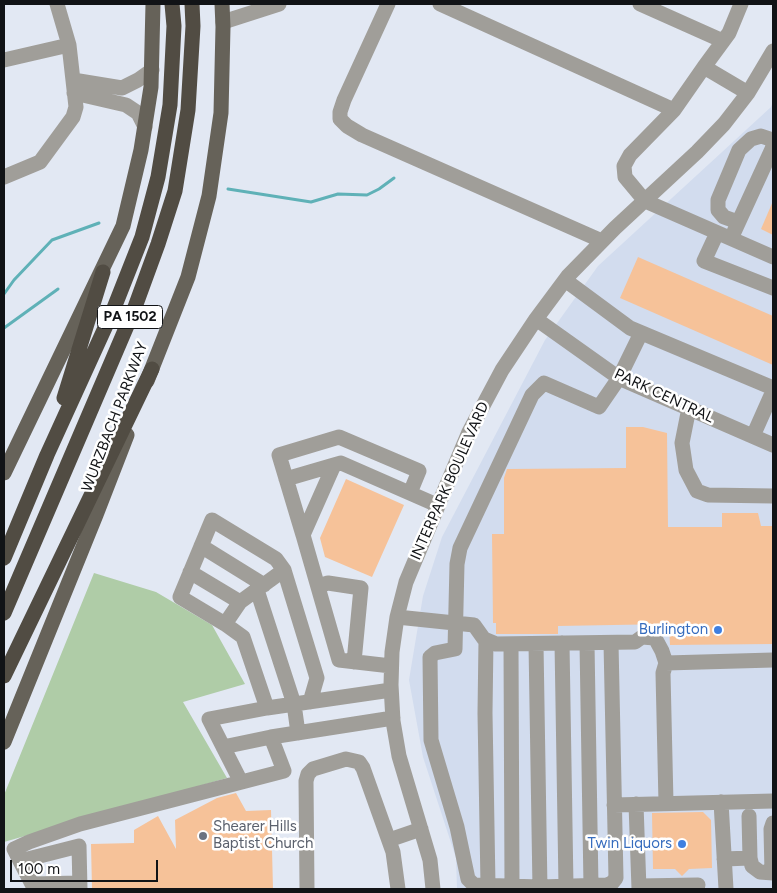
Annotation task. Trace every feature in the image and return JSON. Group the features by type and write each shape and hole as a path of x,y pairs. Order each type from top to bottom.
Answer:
{"highway":[{"name":"PA 1502","path":"4,558 47,454 114,308 142,237 158,177 170,105 174,26 172,4"},
{"name":"WURZBACH PARKWAY","path":"4,613 135,307 175,190 188,110 193,26 192,4"},
{"path":"47,454 103,272"},
{"path":"4,676 152,369"}],"main road":[{"path":"4,473 103,272 123,226 142,150 151,87 153,4"},
{"name":"WURZBACH PARKWAY","path":"4,742 96,515 188,277 210,196 221,113 222,4"}],"street":[{"path":"4,177 40,162 73,117 76,106 69,45 57,4"},
{"path":"223,22 279,4"},
{"path":"388,4 344,100 340,119 347,126 362,135 602,241"},
{"path":"440,4 674,110"},
{"path":"640,4 723,41"},
{"path":"741,4 729,33 674,110 630,155 624,166 625,177 645,201 773,257"},
{"path":"7,59 69,45"},
{"name":"INTERPARK BOULEVARD","path":"433,889 430,860 399,756 391,690 397,617 406,582 437,504 477,416 502,370 536,318 565,280 602,241 697,152 724,124 748,93 773,51"},
{"path":"704,67 748,93"},
{"path":"73,86 122,88 152,70"},
{"path":"73,86 126,105 138,113 145,127"},
{"path":"738,222 724,217 718,210 718,200 740,150 751,139 761,136 770,139 773,146 738,222 704,261 773,288"},
{"path":"565,280 630,328 773,389 753,436"},
{"name":"PARK CENTRAL","path":"536,318 619,378 773,445"},
{"path":"611,643 616,878 607,885 591,886 540,888 474,885 468,879 457,827 431,740 430,657 435,653 455,650 457,564 460,548 532,396 544,383 599,407 619,378 641,333"},
{"path":"689,408 682,443 686,470 696,491 708,495 773,496"},
{"path":"392,666 339,660 279,456 339,438 419,471 410,493"},
{"path":"286,479 340,463 437,504"},
{"path":"303,535 334,465"},
{"path":"268,708 243,637 180,597 212,520 276,559 284,570 317,678 310,702"},
{"path":"200,546 260,588 294,704 298,733"},
{"path":"225,624 240,602 284,570"},
{"path":"190,572 240,602"},
{"path":"318,586 328,583 361,588 354,662"},
{"path":"397,617 474,625 486,640 496,644 611,643 635,642 642,637 655,638 662,650 666,663 663,672 666,803"},
{"path":"486,640 485,713 488,886"},
{"path":"587,643 591,886"},
{"path":"511,644 512,886"},
{"path":"536,644 540,888"},
{"path":"562,644 566,886"},
{"path":"666,663 773,660"},
{"path":"242,782 209,719 268,708 391,690"},
{"path":"223,747 393,718"},
{"path":"20,861 79,846 79,886 32,884 20,861 14,849 80,824 284,771 271,738"},
{"path":"307,889 306,781 308,774 313,770 346,758 359,762 364,768 393,852 398,889"},
{"path":"721,802 726,889"},
{"path":"614,805 773,802"},
{"path":"636,804 639,888 698,885"},
{"path":"750,816 750,858 752,866 760,872 772,873 771,829 773,823"},
{"path":"389,840 421,829"},
{"path":"724,859 750,858"}],"shaded area":[{"path":"773,101 773,889 457,889 456,858 423,757 409,680 423,596 442,537 545,340 598,266 771,107"}],"green space":[{"path":"94,573 156,592 212,625 245,684 183,702 227,778 4,842 4,795"}],"building":[{"path":"773,201 773,235 761,229"},
{"path":"638,257 773,316 773,365 620,298"},
{"path":"626,427 643,427 667,433 668,527 722,527 722,513 758,513 761,526 773,526 773,644 670,645 669,624 558,626 558,634 496,634 496,623 493,623 492,534 504,534 504,478 507,469 626,468"},
{"path":"346,479 404,505 372,577 325,557 320,538"},
{"name":"Shearer Hills Baptist Church","path":"236,793 246,811 271,810 273,889 92,889 91,844 134,843 134,830 158,816 176,849 175,820 217,798"},
{"name":"Twin Liquors","path":"703,812 711,820 712,868 689,869 682,876 675,869 653,869 652,813"}],"waterway":[{"path":"228,189 311,202 338,194 367,195 394,178"},
{"path":"4,294 14,280 52,240 99,223"},
{"path":"4,328 58,289"}],"place":[{"name":"Burlington","path":"718,630"},
{"name":"Shearer Hills Baptist Church","path":"203,836"},
{"name":"Twin Liquors","path":"682,844"}]}
